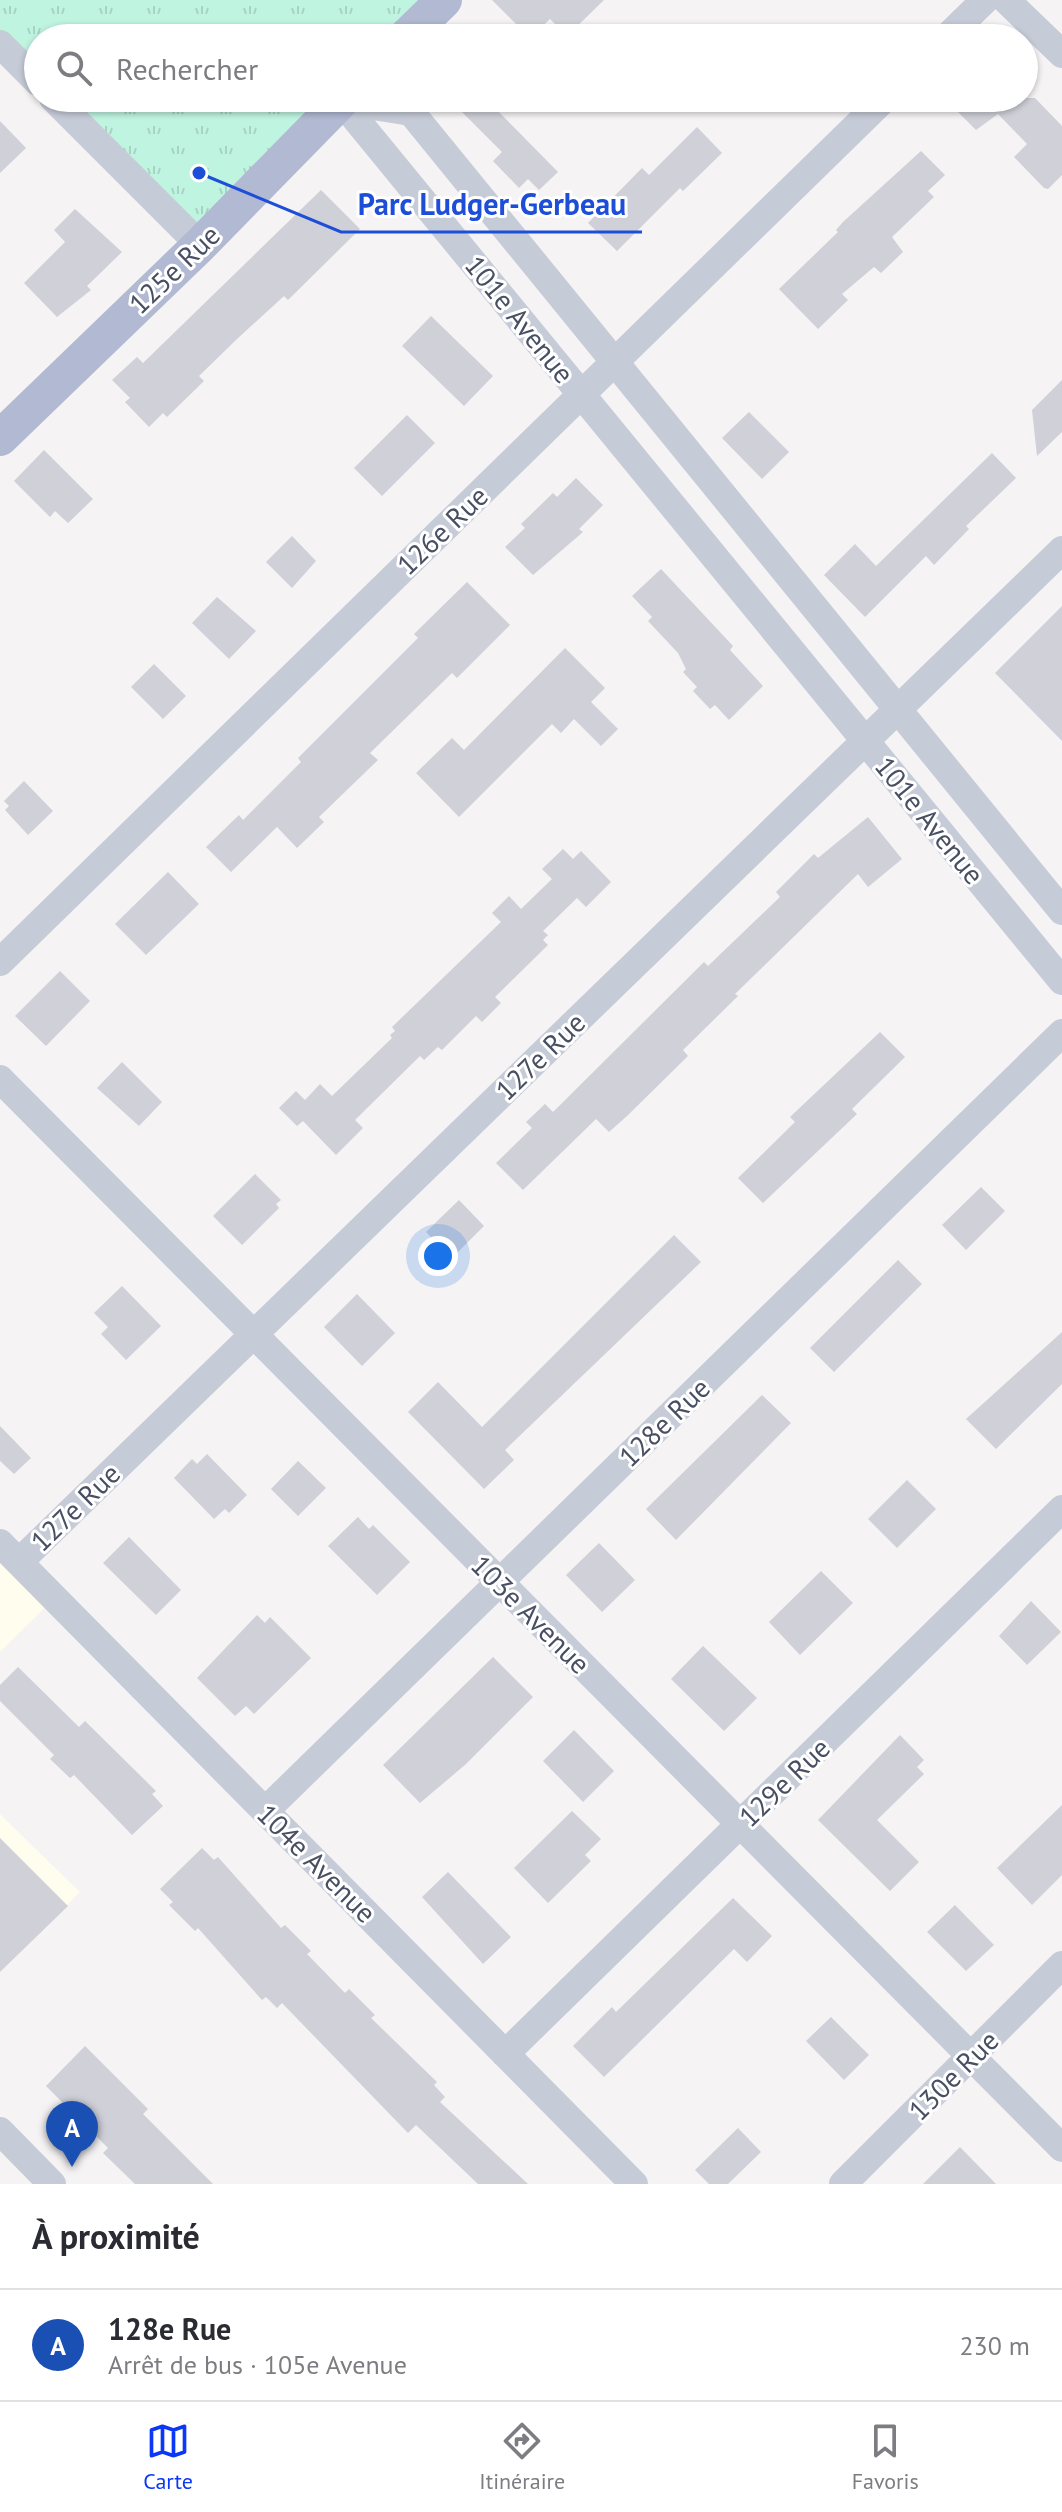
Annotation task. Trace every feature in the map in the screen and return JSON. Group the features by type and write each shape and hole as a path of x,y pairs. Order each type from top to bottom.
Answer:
{"main road":[{"path":"419,24 444,0"},
{"name":"125e Rue","path":"0,438 200,245 330,112"}],"street":[{"path":"960,24 985,0"},
{"path":"1006,0 1031,24"},
{"path":"1038,31 1062,54"},
{"path":"0,44 24,68"},
{"path":"67,112 200,245"},
{"name":"101e Avenue","path":"354,112 1062,981"},
{"name":"101e Avenue","path":"411,112 1062,911"},
{"name":"126e Rue","path":"0,962 871,112"},
{"name":"127e Rue","path":"9,1552 253,1334 1062,550"},
{"name":"128e Rue","path":"265,1811 1062,1033"},
{"name":"103e Avenue","path":"0,1079 1062,2148"},
{"name":"129e Rue","path":"505,2054 1062,1509"},
{"name":"104e Avenue","path":"9,1552 634,2184"},
{"name":"130e Rue","path":"843,2184 1062,1965"},
{"path":"0,2131 52,2184"}],"shaded area":[{"path":"0,1543 55,1598 0,1652"},
{"path":"0,1814 80,1892 0,1972"}],"green space":[{"path":"0,0 444,0 419,24 24,24 24,68 0,44"},
{"path":"67,112 330,112 200,245"}],"building":[{"path":"492,0 604,0 579,24 555,24 550,19 545,24 516,24"},
{"path":"1038,101 1062,126 1062,175 1048,189 1044,188 1014,157 1027,144 998,114 976,130 958,112 1038,112"},
{"path":"462,112 499,112 558,172 539,190 528,179 519,188 493,161 502,152"},
{"path":"0,121 26,148 0,173"},
{"path":"697,127 722,153 683,191 680,188 617,251 588,223 642,168 649,175"},
{"path":"921,151 945,175 928,191 934,197 892,237 903,252 881,273 874,267 842,294 848,300 818,329 779,289 838,232 836,230 843,222"},
{"path":"321,190 360,229 288,300 284,296 199,376 204,381 167,417 163,413 149,427 125,402 130,398 112,380 137,357 143,363"},
{"path":"75,209 122,252 87,286 91,290 57,317 24,283 65,242 54,230"},
{"path":"431,316 493,376 464,406 402,346"},
{"path":"1062,380 1062,432 1037,456 1032,410"},
{"path":"749,412 789,452 762,479 722,438"},
{"path":"407,415 435,443 382,496 354,468"},
{"path":"44,450 93,499 68,523 55,511 50,517 14,481"},
{"path":"992,453 1016,478 966,526 969,529 934,565 926,556 865,617 824,575 855,544 876,566"},
{"path":"576,478 603,505 579,529 583,532 533,575 505,547 525,528 521,524 553,493 557,497"},
{"path":"292,536 316,561 292,588 266,562"},
{"path":"661,569 733,646 730,650 763,686 729,720 715,705 710,709 693,691 697,687 683,672 686,669 678,653 648,621 652,617 632,596"},
{"path":"467,582 510,625 457,678 452,673 370,753 378,760 319,817 324,822 297,848 277,827 231,872 206,847 239,815 243,820 301,762 298,758 418,638 414,634"},
{"path":"217,597 256,631 229,659 192,623"},
{"path":"1062,606 1062,741 995,673"},
{"path":"565,648 605,688 591,702 618,729 601,746 574,719 561,733 552,724 459,817 416,773 452,738 464,750"},
{"path":"154,664 186,696 163,719 131,687"},
{"path":"24,781 53,811 28,835 5,810 9,806 4,801"},
{"path":"868,817 902,859 868,887 858,874 735,994 738,996 683,1050 688,1056 627,1116 609,1132 596,1119 523,1190 496,1163 532,1128 526,1122 545,1104 553,1112 704,962 708,966 780,897 776,892 814,854 818,858"},
{"path":"563,849 573,859 581,851 611,882 586,907 577,898 543,931 548,935 543,940 548,945 495,997 501,1003 482,1022 476,1016 442,1050 438,1047 424,1060 420,1056 355,1120 363,1128 336,1155 303,1121 297,1126 279,1108 296,1091 305,1100 320,1084 332,1096 392,1038 390,1035 395,1031 392,1027 501,922 492,913 509,896 521,909 552,879 542,869"},
{"path":"168,872 199,904 146,955 115,924"},
{"path":"60,971 90,1001 46,1046 15,1016"},
{"path":"880,1032 905,1057 852,1109 857,1114 763,1203 738,1178 795,1122 790,1117"},
{"path":"122,1062 162,1102 139,1126 97,1088"},
{"path":"255,1174 281,1200 276,1204 279,1208 242,1245 213,1216"},
{"path":"981,1187 1005,1211 966,1250 942,1225"},
{"path":"459,1200 484,1226 451,1259 426,1232"},
{"path":"674,1235 701,1262 505,1450 514,1460 484,1489 408,1412 438,1382 482,1427"},
{"path":"898,1260 922,1284 834,1372 810,1348"},
{"path":"122,1286 161,1326 126,1360 101,1334 108,1327 94,1313"},
{"path":"357,1294 395,1333 362,1366 324,1327"},
{"path":"1062,1332 1062,1384 996,1449 966,1419"},
{"path":"762,1395 791,1423 676,1540 646,1509"},
{"path":"0,1426 31,1458 14,1474 0,1461"},
{"path":"207,1454 247,1495 229,1513 225,1509 214,1519 174,1478 192,1459 197,1464"},
{"path":"298,1461 326,1488 298,1516 271,1489"},
{"path":"907,1480 936,1509 897,1548 868,1519"},
{"path":"358,1517 369,1529 373,1525 410,1562 377,1595 328,1546"},
{"path":"129,1537 181,1590 156,1615 103,1563"},
{"path":"599,1543 635,1580 602,1612 566,1575"},
{"path":"821,1571 853,1603 800,1655 769,1622"},
{"path":"1031,1601 1061,1632 1027,1665 999,1636"},
{"path":"257,1615 265,1623 270,1617 311,1658 254,1714 246,1706 235,1716 197,1678"},
{"path":"703,1646 757,1698 724,1731 671,1679"},
{"path":"493,1657 533,1697 466,1764 420,1803 383,1765"},
{"path":"18,1667 79,1727 85,1721 156,1791 152,1794 163,1806 132,1835 74,1775 70,1778 50,1759 54,1755 0,1701 0,1685"},
{"path":"574,1730 614,1771 583,1802 543,1761"},
{"path":"900,1735 924,1760 917,1767 924,1774 877,1820 919,1862 890,1891 818,1820"},
{"path":"1062,1805 1062,1875 1032,1905 997,1868"},
{"path":"572,1811 601,1839 585,1855 591,1861 548,1903 514,1868"},
{"path":"0,1838 68,1906 0,1972"},
{"path":"202,1848 214,1860 218,1857 281,1928 285,1925 311,1951 307,1954 345,1993 349,1989 375,2015 371,2018 437,2082 434,2085 445,2097 440,2102 528,2184 478,2184 416,2125 408,2133 282,2003 277,2008 266,1997 262,2000 198,1928 195,1931 169,1905 173,1902 160,1889"},
{"path":"448,1872 511,1937 483,1964 422,1897"},
{"path":"733,1898 772,1936 747,1962 734,1949 604,2077 573,2046 612,2007 616,2012"},
{"path":"955,1905 994,1945 966,1971 927,1932"},
{"path":"831,2017 869,2055 844,2080 806,2041"},
{"path":"85,2046 148,2109 143,2114 213,2184 135,2184 103,2153 108,2148 46,2086"},
{"path":"738,2128 761,2152 728,2184 709,2184 695,2170"},
{"path":"960,2147 996,2184 923,2184"}],"place":[{"name":"Parc Ludger-Gerbeau","path":"199,173"},
{"name":"128e Rue","path":"72,2167"}]}
